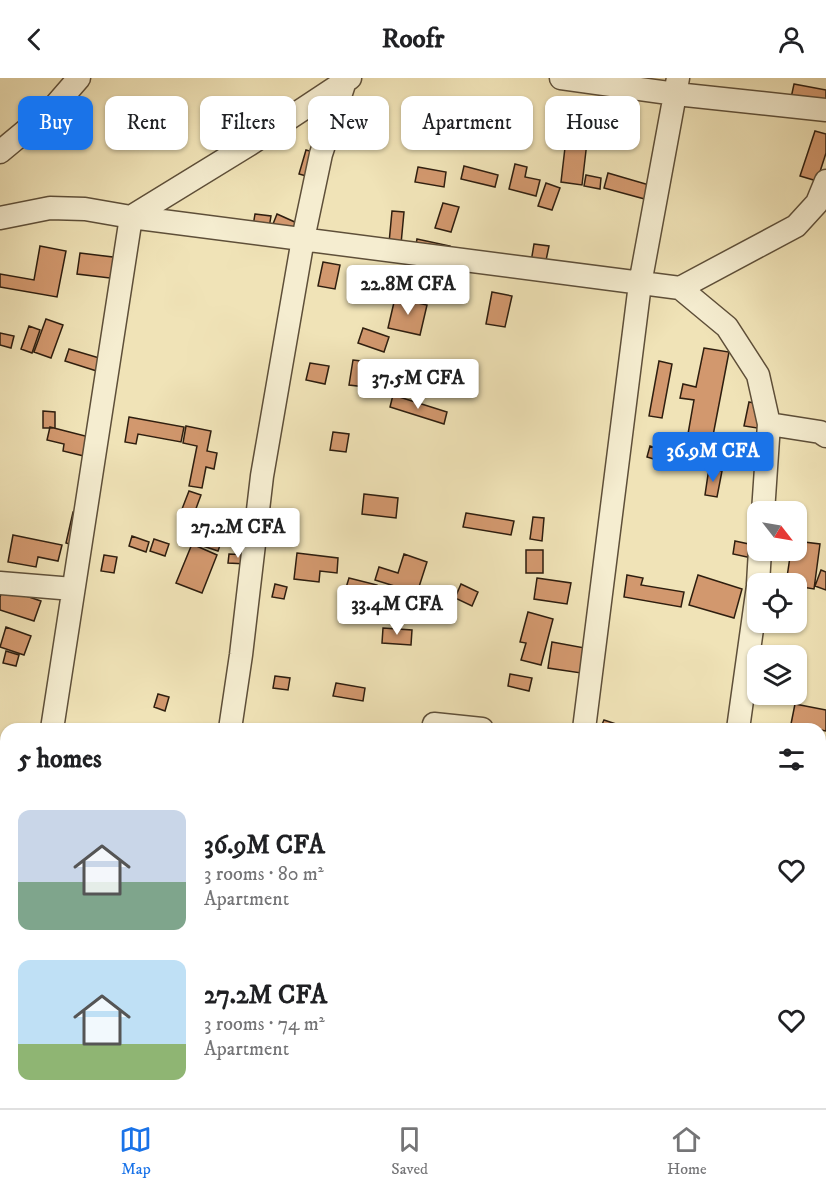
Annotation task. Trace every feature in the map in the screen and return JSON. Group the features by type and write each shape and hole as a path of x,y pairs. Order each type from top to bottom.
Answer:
{"street":[{"path":"561,78 677,86 826,110"},
{"path":"53,723 131,217 250,144 347,79"},
{"path":"231,723 242,655 262,476 303,239 321,154 347,79"},
{"path":"0,152 53,108 75,80"},
{"path":"585,723 640,284 677,86"},
{"path":"0,218 50,208 85,209 131,217 680,288 796,226 818,203 826,181"},
{"path":"680,288 727,327 758,375 769,424 764,501"},
{"path":"769,424 820,432 826,436"},
{"path":"0,583 73,589"},
{"path":"739,723 751,633"}],"building":[{"path":"794,84 826,90 826,104 791,98"},
{"path":"815,131 826,134 826,153 817,181 800,176"},
{"path":"306,150 317,153 310,177 299,174"},
{"path":"565,150 586,150 582,185 561,182"},
{"path":"515,164 527,167 525,177 540,180 536,196 509,189"},
{"path":"464,166 498,175 495,187 461,179"},
{"path":"418,167 446,172 444,187 415,182"},
{"path":"608,173 656,187 652,201 604,188"},
{"path":"586,175 601,178 600,189 584,186"},
{"path":"546,183 560,188 552,210 538,206"},
{"path":"443,203 459,207 451,232 435,228"},
{"path":"392,211 404,212 401,244 389,243"},
{"path":"255,214 271,216 269,228 253,226"},
{"path":"277,214 297,223 293,233 273,224"},
{"path":"417,239 450,246 448,258 415,250"},
{"path":"534,244 549,246 544,270 530,268"},
{"path":"40,246 66,251 57,297 0,287 0,274 34,280"},
{"path":"80,253 121,258 118,279 77,274"},
{"path":"323,262 340,265 335,289 318,286"},
{"path":"492,292 512,296 505,327 486,324"},
{"path":"395,298 427,305 420,335 388,328"},
{"path":"46,319 63,325 51,358 34,352"},
{"path":"29,326 40,330 32,353 21,349"},
{"path":"363,328 389,337 384,352 358,343"},
{"path":"0,333 14,336 11,348 0,345"},
{"path":"704,348 729,352 707,467 694,464 700,436 688,434 694,400 680,398 683,384 696,387"},
{"path":"69,349 106,360 103,373 65,361"},
{"path":"353,360 377,363 374,388 349,385"},
{"path":"659,361 672,364 662,418 649,416"},
{"path":"310,363 329,366 325,384 306,380"},
{"path":"393,395 447,412 444,424 390,407"},
{"path":"749,402 769,406 764,429 744,426"},
{"path":"43,411 55,412 55,428 43,428"},
{"path":"129,417 184,427 181,442 138,434 136,444 125,442"},
{"path":"186,426 211,431 207,451 217,453 214,469 206,467 202,488 189,486 197,446 183,443"},
{"path":"50,427 93,438 88,457 63,451 64,444 47,440"},
{"path":"333,432 349,434 346,452 330,450"},
{"path":"650,446 670,453 667,463 647,457"},
{"path":"709,468 722,471 717,497 705,495"},
{"path":"189,491 201,495 194,514 182,509"},
{"path":"364,494 398,498 396,518 362,514"},
{"path":"73,512 84,514 77,546 66,543"},
{"path":"466,513 514,521 511,535 463,527"},
{"path":"533,517 544,518 542,541 530,539"},
{"path":"204,524 225,531 218,551 197,544"},
{"path":"13,535 62,545 58,561 38,557 36,567 8,562"},
{"path":"132,536 149,542 146,552 129,546"},
{"path":"154,539 169,544 165,556 150,551"},
{"path":"735,541 747,544 747,557 733,554"},
{"path":"807,542 820,544 814,589 807,588 807,573 788,573 789,561 807,561"},
{"path":"192,544 217,555 202,593 176,583"},
{"path":"526,550 543,550 543,573 526,573"},
{"path":"297,553 338,558 337,573 320,571 319,582 294,579"},
{"path":"229,554 248,555 247,564 228,563"},
{"path":"404,554 427,562 417,593 375,580 379,567 398,573"},
{"path":"104,555 117,557 114,573 101,571"},
{"path":"821,570 826,572 826,590 815,586"},
{"path":"627,575 643,578 641,585 684,592 681,607 624,597"},
{"path":"698,575 742,589 734,618 689,605"},
{"path":"349,578 377,585 375,598 345,591"},
{"path":"537,578 571,583 567,604 534,599"},
{"path":"5,582 14,592 41,601 34,621 0,610 0,597"},
{"path":"275,584 287,587 284,599 272,597"},
{"path":"461,584 478,592 472,606 455,598"},
{"path":"528,612 553,619 541,665 521,660 526,643 520,642"},
{"path":"6,627 31,636 24,655 0,647"},
{"path":"383,628 412,630 411,645 382,643"},
{"path":"552,642 585,648 581,673 548,668"},
{"path":"6,651 19,655 16,666 3,663"},
{"path":"510,674 532,678 529,691 508,686"},
{"path":"275,676 290,678 288,690 273,688"},
{"path":"336,683 365,688 363,701 333,696"},
{"path":"158,694 169,697 165,711 154,707"},
{"path":"795,705 826,710 826,723 791,723"}]}
